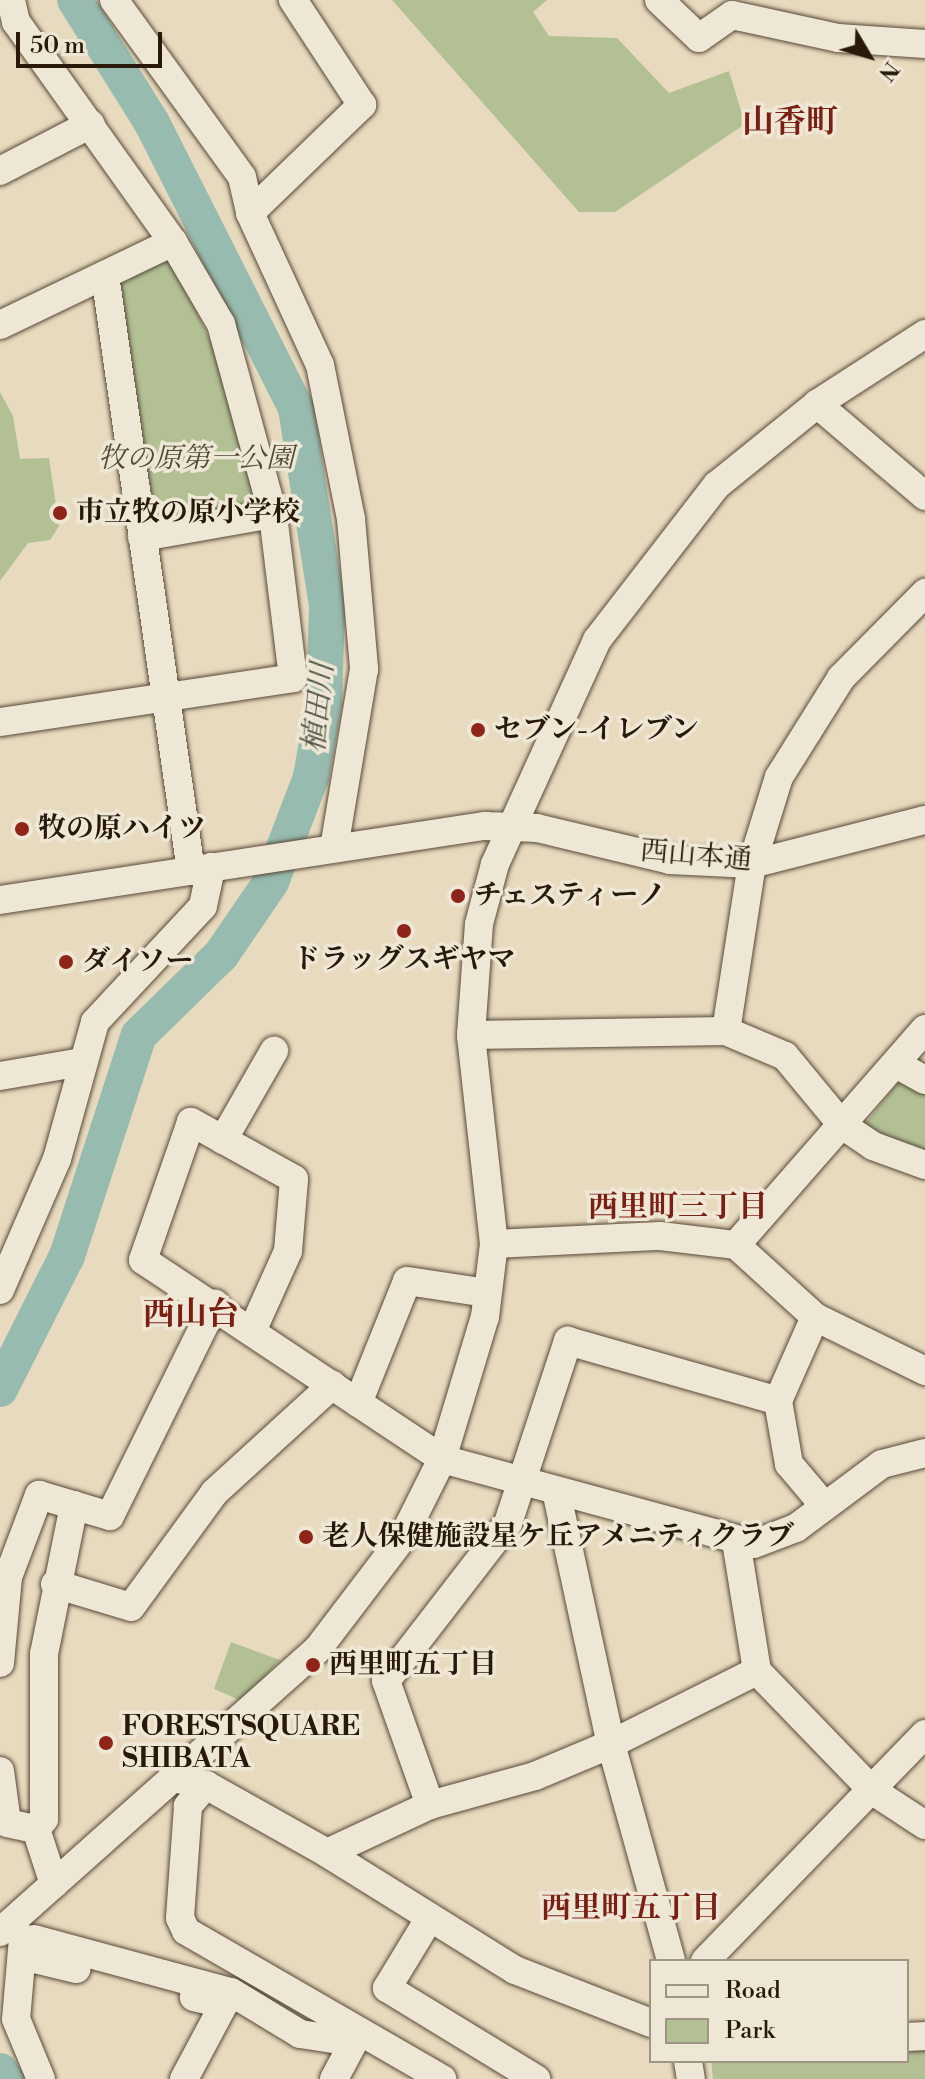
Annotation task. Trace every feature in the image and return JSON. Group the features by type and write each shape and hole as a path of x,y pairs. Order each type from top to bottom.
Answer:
{"street":[{"path":"114,0 242,177 250,213 320,365 351,519 364,669 331,850"},
{"path":"250,213 362,105 293,0"},
{"path":"659,0 699,38 732,15 838,38 925,44"},
{"path":"0,722 293,678 273,514 221,324 173,242 91,124 9,17"},
{"path":"0,171 91,124"},
{"path":"0,325 173,242"},
{"path":"0,1290 9,1246 77,1102 82,1062 95,1022 118,990 203,906 201,869 164,698 105,275"},
{"path":"41,2079 16,2019 17,1934 54,1884 178,1779 317,1650 365,1594 442,1459 487,1293 494,1244 471,1035 479,924 512,824 597,640 717,485 817,404 925,334"},
{"path":"817,404 925,496"},
{"path":"142,537 273,514"},
{"path":"726,1031 752,864 798,740 867,645 925,593"},
{"name":"西山本通","path":"512,824 670,860 752,864 925,820"},
{"path":"0,900 512,824"},
{"path":"736,1245 925,1029"},
{"path":"471,1035 726,1031 785,1056 842,1125 900,1160 925,1165"},
{"path":"223,1140 274,1051"},
{"path":"0,1076 82,1062"},
{"path":"896,1064 925,1080"},
{"path":"253,1329 288,1251 294,1179 191,1122 143,1260 253,1329 442,1459 557,1495 754,1544 796,1528 822,1503 882,1464 925,1453"},
{"path":"494,1244 660,1236 736,1245 815,1317 925,1371"},
{"path":"358,1403 407,1281 487,1293"},
{"path":"0,1663 8,1577 39,1495 110,1516 215,1304"},
{"path":"815,1317 778,1401 789,1464 822,1503"},
{"path":"430,1805 386,1681 508,1523 519,1481 568,1341 778,1401"},
{"path":"55,1584 131,1607 215,1492 332,1385"},
{"path":"557,1495 611,1744 670,1959"},
{"path":"36,1829 44,1819 44,1654 55,1584 74,1505"},
{"path":"736,1541 757,1671 873,1791 925,1825"},
{"path":"327,1853 430,1805 535,1776 611,1744 757,1671"},
{"path":"707,1959 925,1734"},
{"path":"0,1771 7,1823 36,1829"},
{"path":"178,1779 206,1785 327,1853 515,1970 649,2022"},
{"path":"206,1785 188,1806 180,1918 186,1931 442,2079"},
{"path":"36,1829 54,1884"},
{"path":"429,1919 387,1988 536,2079"},
{"path":"17,1934 231,1992 300,2034 347,2041 356,2032"},
{"path":"17,1934 224,2004 184,2079"},
{"path":"334,2079 356,2032"}],"green space":[{"path":"392,0 547,0 533,12 549,36 617,38 669,93 729,71 745,124 615,212 579,212"},
{"name":"牧の原第一公園","path":"165,259 174,261 238,402 259,509 152,527 118,281"},
{"path":"0,392 13,416 20,459 49,458 59,526 50,540 28,543 0,581"},
{"path":"901,1079 925,1088 925,1155 861,1129"},
{"path":"231,1642 280,1660 242,1701 214,1689"},
{"path":"925,2043 925,2079 713,2079 711,2063 909,2063 909,2044"}],"waterway":[{"name":"植田川","path":"0,1389 67,1256 139,1035 221,955 271,882 311,777 324,703 327,606 296,408 152,123 75,0"},
{"name":"植田川","path":"0,2071 6,2079"}],"place":[{"name":"市立牧の原小学校","path":"60,513"},
{"name":"セブン-イレブン","path":"478,730"},
{"name":"牧の原ハイツ","path":"22,829"},
{"name":"チェスティーノ","path":"458,896"},
{"name":"ドラッグスギヤマ","path":"404,931"},
{"name":"ダイソー","path":"66,962"},
{"name":"老人保健施設星ケ丘アメニティクラブ","path":"306,1537"},
{"name":"西里町五丁目","path":"313,1665"},
{"name":"FORESTSQUARE SHIBATA","path":"106,1743"}],"district":[{"name":"山香町","path":"790,122"},
{"name":"西里町三丁目","path":"678,1207"},
{"name":"西山台","path":"191,1314"},
{"name":"西里町五丁目","path":"631,1908"}]}
